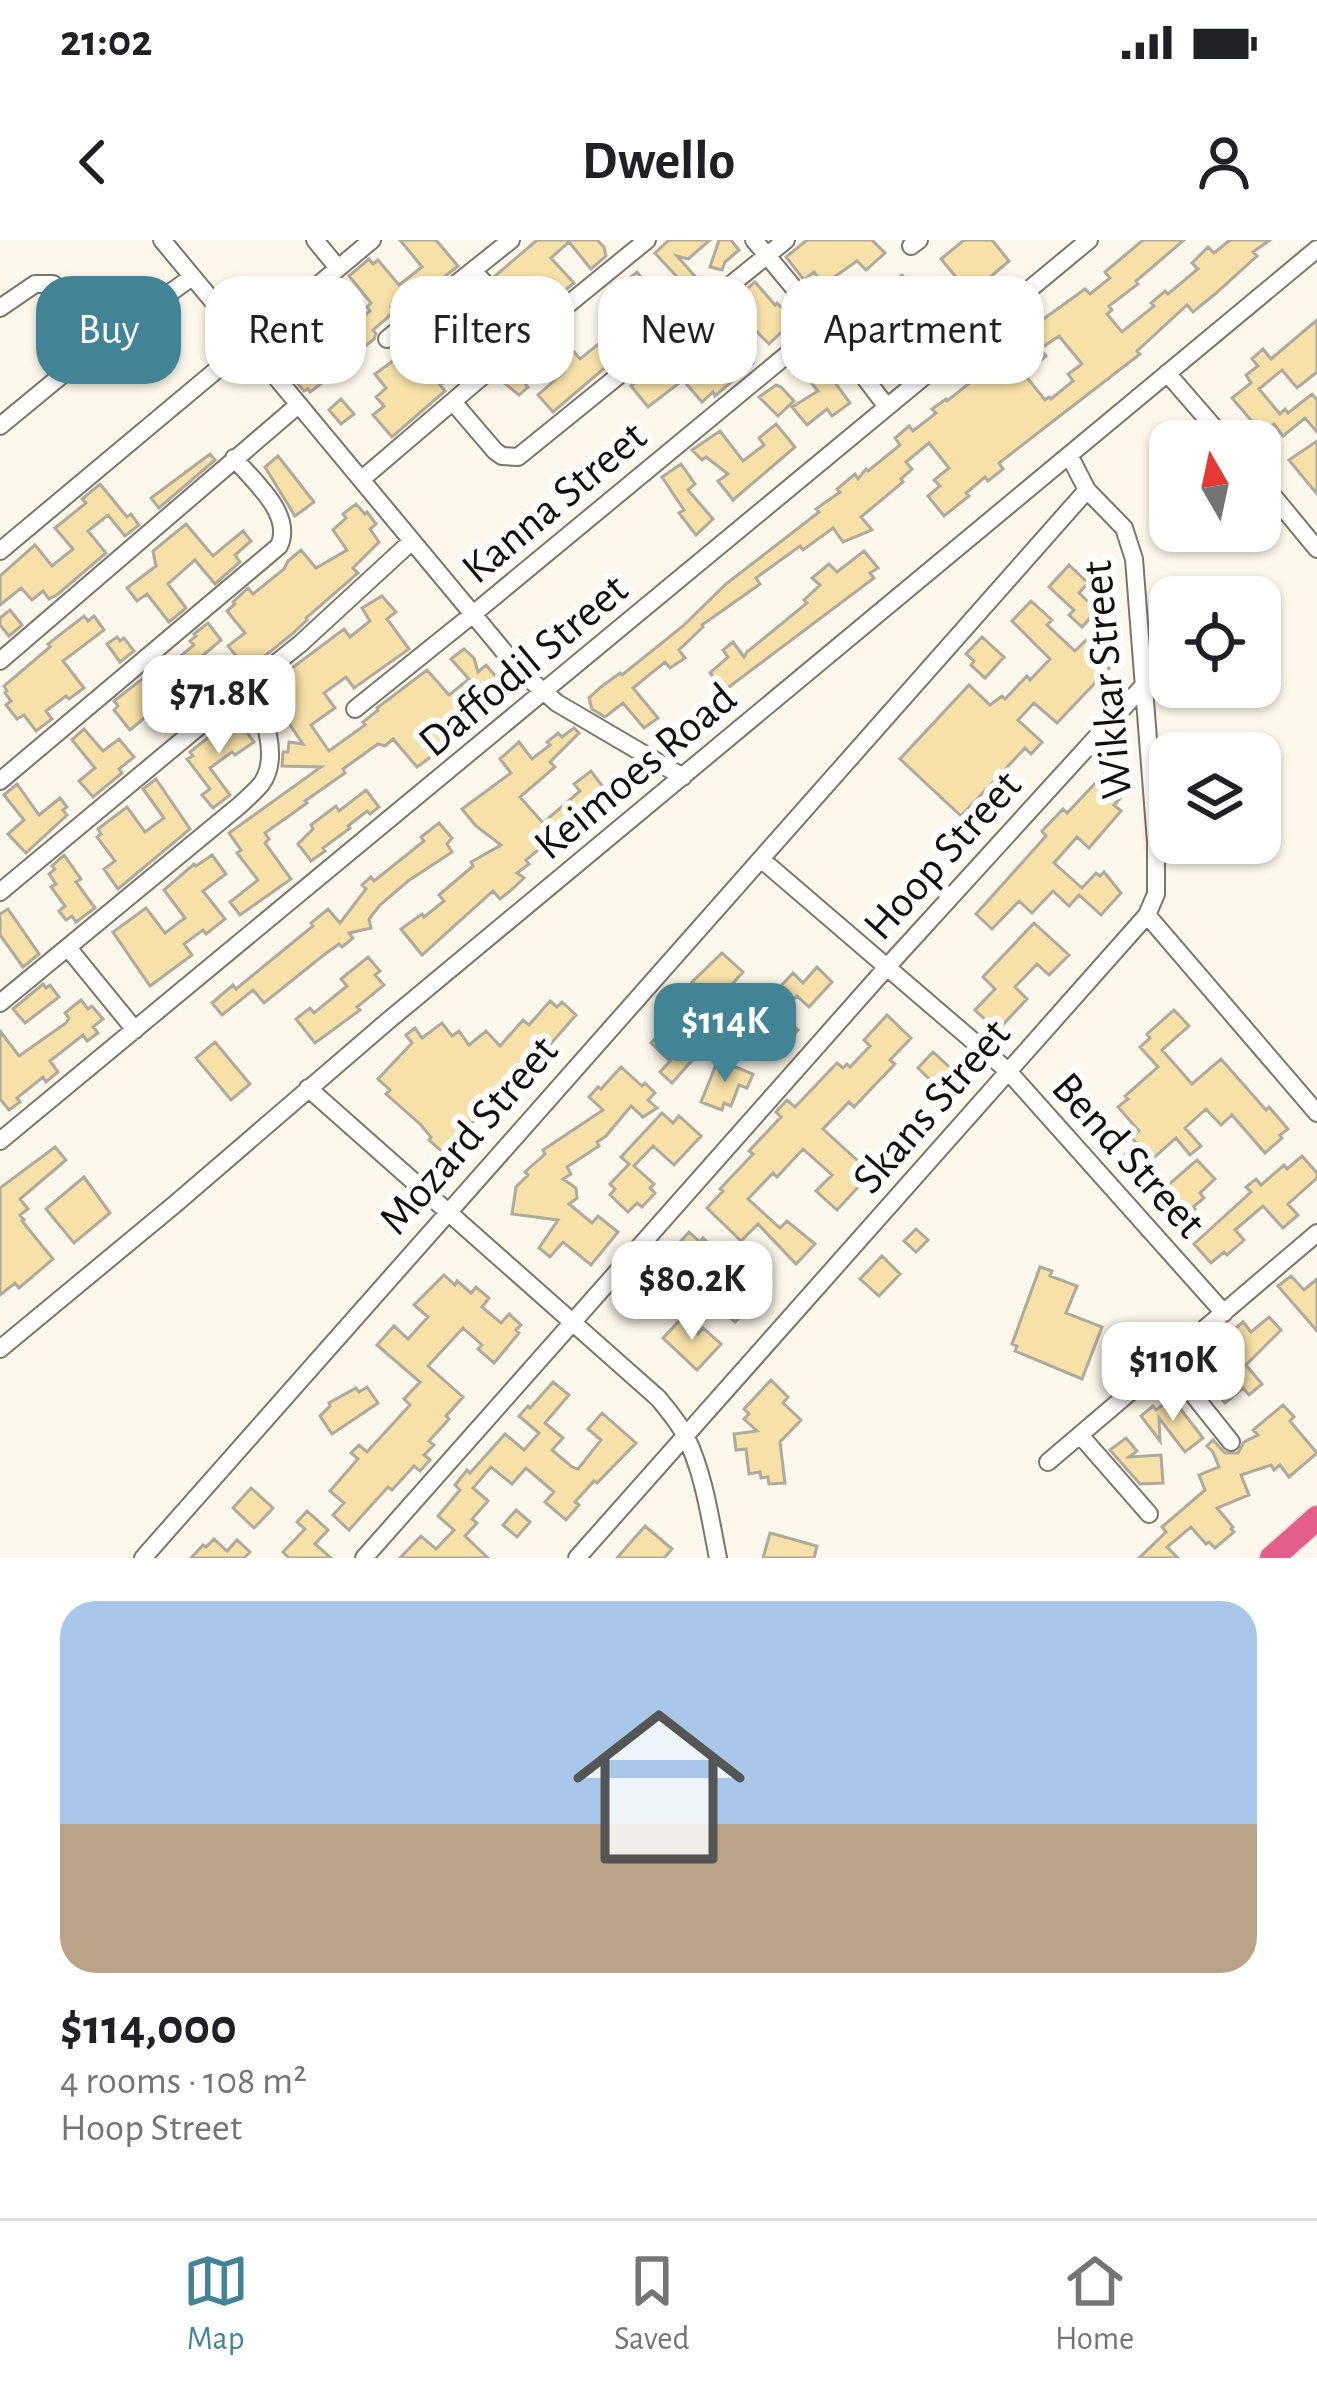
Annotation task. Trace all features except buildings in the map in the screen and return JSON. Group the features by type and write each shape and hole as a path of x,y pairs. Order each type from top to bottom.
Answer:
{"highway":[{"path":"1271,1558 1317,1518"}],"street":[{"path":"162,240 205,293"},
{"path":"315,240 338,268"},
{"path":"328,276 372,240"},
{"path":"387,339 511,240"},
{"path":"574,299 647,240"},
{"path":"754,240 784,276"},
{"path":"454,403 495,451 518,457 786,240"},
{"name":"Daffodil Street","path":"0,1141 1089,240"},
{"name":"Keimoes Road","path":"0,1349 1317,249"},
{"path":"473,271 478,276"},
{"path":"181,285 192,277"},
{"path":"0,308 36,284"},
{"name":"Kanna Street","path":"355,710 781,360"},
{"path":"1167,373 1208,420"},
{"path":"0,551 205,379"},
{"path":"0,426 51,384"},
{"path":"280,384 521,672 557,704 683,777"},
{"path":"362,479 475,384"},
{"path":"870,384 887,407"},
{"path":"0,661 298,406"},
{"name":"Wikkar Street","path":"1069,455 1087,490 1124,528 1131,545 1157,873 1156,894 1147,916"},
{"path":"0,781 279,546 283,538 280,516 234,458"},
{"name":"Mozard Street","path":"142,1558 1087,490"},
{"path":"1281,505 1317,549"},
{"path":"0,867 7,886 300,644 412,542"},
{"path":"0,1004 262,784 269,758 266,724 250,685"},
{"name":"Hoop Street","path":"364,1558 887,967 1144,685"},
{"name":"Bend Street","path":"761,859 1008,1071 1224,1313"},
{"path":"1147,916 1317,1113"},
{"name":"Skans Street","path":"577,1558 1147,916"},
{"path":"69,949 135,1030"},
{"path":"308,1088 658,1398 685,1434 702,1480 718,1558"},
{"path":"1048,1462 1317,1233"},
{"path":"1167,1362 1231,1442"},
{"path":"1080,1435 1149,1514"}]}
